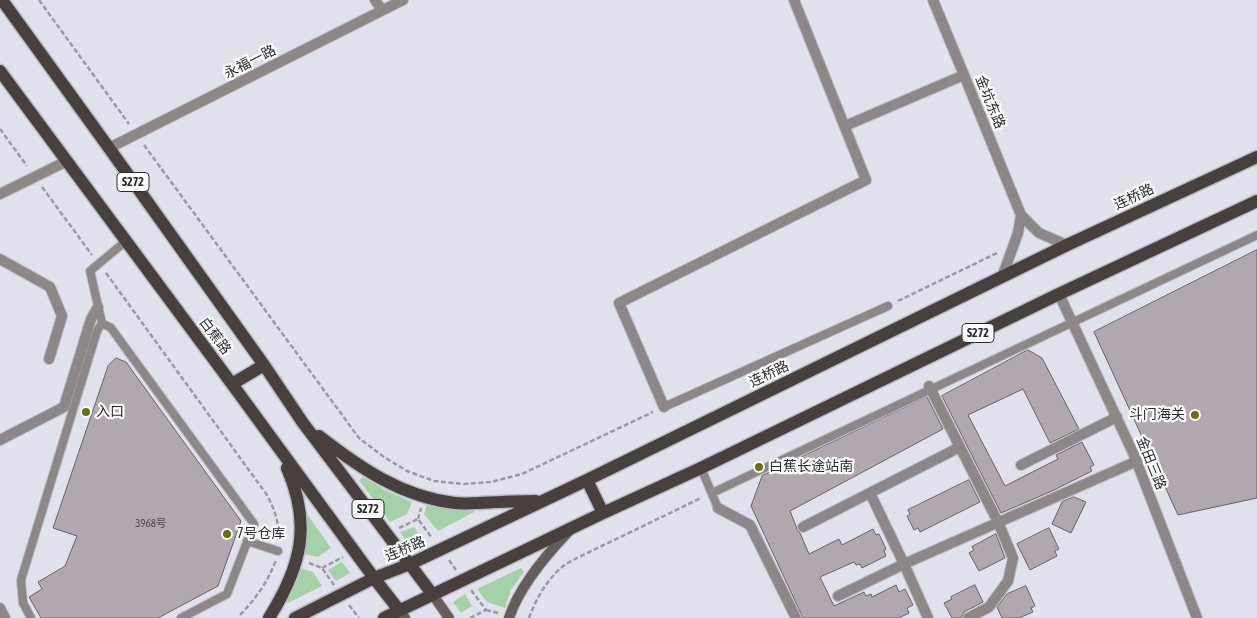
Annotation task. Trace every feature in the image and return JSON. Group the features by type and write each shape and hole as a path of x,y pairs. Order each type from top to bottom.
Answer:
{"main road":[{"name":"白蕉路","path":"2,0 264,364 303,423"},
{"name":"白蕉路","path":"0,71 402,614"},
{"name":"连桥路","path":"295,618 374,578 410,564 587,480 1067,245 1257,157"},
{"name":"S272","path":"402,614 433,595 701,468 1059,294 1257,201"},
{"path":"232,384 264,364"},
{"path":"303,423 361,467 397,488 425,497 456,503 541,501"},
{"name":"S272","path":"303,423 433,595"},
{"path":"270,618 291,578 298,557 301,536 301,516 293,481 278,447"},
{"path":"587,480 603,513"},
{"path":"509,618 515,602 537,568 573,528"},
{"path":"433,595 449,618"},
{"path":"384,618 402,614"}],"street":[{"path":"375,0 382,10"},
{"name":"永福一路","path":"109,148 403,0"},
{"path":"664,407 619,303 866,180 794,0"},
{"name":"金坑东路","path":"932,0 1021,215 1039,233 1067,245"},
{"path":"845,126 964,75"},
{"path":"0,194 68,161"},
{"path":"1002,277 1018,233 1021,215"},
{"path":"0,259 50,287 62,316 49,360"},
{"name":"金田三路","path":"1059,294 1137,461 1197,618"},
{"path":"0,440 64,407 91,319 98,307"},
{"path":"929,386 998,522 1013,558 1008,581 989,607 968,618"},
{"path":"1021,465 1117,418"},
{"path":"803,527 960,447"},
{"path":"838,596 904,564 1137,461"},
{"path":"870,493 928,618"},
{"path":"718,508 750,525 796,618"},
{"path":"0,608 5,618"}],"lane":[{"path":"712,493 1257,235"},
{"path":"31,618 23,603 22,580 97,331 102,323 90,271 126,241"},
{"path":"664,407 888,306"},
{"path":"102,323 111,328 254,524 227,594 181,618"},
{"path":"701,468 718,508"},
{"path":"247,541 278,551"}],"path":[{"path":"39,0 359,438 384,457 408,471 434,481 463,484 491,482 522,474 664,407"},
{"path":"0,129 267,495 274,508 279,525 276,561 262,590 240,615"},
{"path":"888,306 1013,245"},
{"path":"529,618 540,593 562,566 712,493"}],"green space":[{"path":"363,477 387,491 412,502 407,514 390,522 359,480"},
{"path":"427,505 473,508 474,512 438,531 424,514"},
{"path":"307,514 331,548 318,557 304,554 306,536 303,517"},
{"path":"414,527 421,537 408,544 400,532"},
{"path":"342,562 350,573 336,581 328,570"},
{"path":"300,568 313,572 322,586 288,603 284,599"},
{"path":"521,568 524,572 511,590 505,608 487,602 477,589"},
{"path":"465,594 472,606 461,613 453,602"}],"building":[{"name":"斗门海关","path":"1257,250 1257,498 1178,515 1094,332"},
{"path":"1028,350 1042,358 1079,429 1050,443 1023,389 968,415 1005,486 1058,459 1056,455 1082,442 1094,465 1090,467 1092,471 1001,513 942,396"},
{"path":"116,358 126,362 241,521 218,586 158,618 41,618 29,597 42,589 38,582 65,566 77,536 53,528 108,366"},
{"path":"927,397 943,429 790,511 809,554 839,539 842,545 873,529 876,535 879,534 886,549 884,550 886,556 862,568 860,564 856,565 854,562 820,577 834,606 864,592 866,596 871,594 872,597 896,585 899,592 905,589 913,605 907,608 909,613 899,618 803,618 751,506 762,476"},
{"path":"969,480 980,502 920,532 918,528 914,530 907,516 910,514 908,510"},
{"path":"1074,497 1086,502 1071,533 1052,524 1062,502"},
{"path":"1049,528 1059,549 1055,551 1057,556 1030,570 1017,544"},
{"path":"996,534 1005,558 979,571 969,553 974,550 972,547"},
{"path":"975,585 983,602 964,612 961,618 952,618 944,603 952,599 951,597"},
{"path":"1026,586 1035,606 1031,608 1033,612 1019,618 1002,618 997,607 1007,594"}],"place":[{"name":"入口","path":"86,412"},
{"name":"斗门海关","path":"1195,415"},
{"name":"白蕉长途站南","path":"759,467"},
{"name":"7号仓库","path":"227,534"}]}
